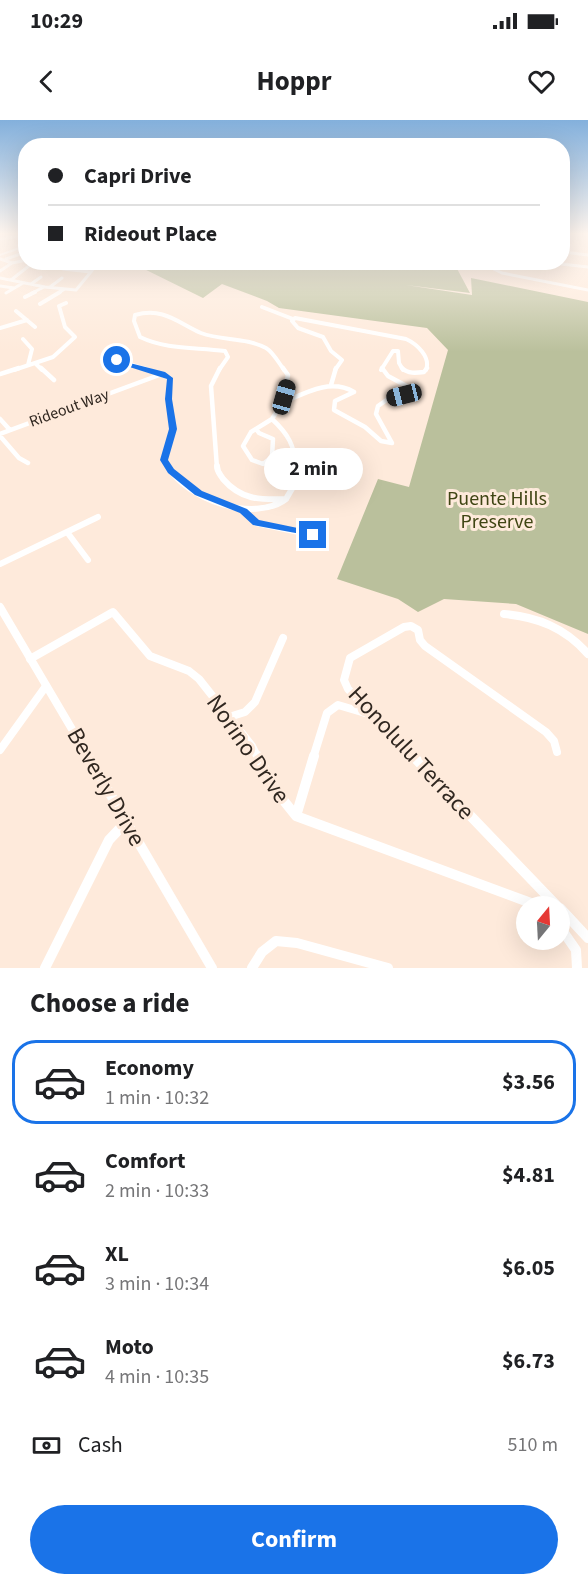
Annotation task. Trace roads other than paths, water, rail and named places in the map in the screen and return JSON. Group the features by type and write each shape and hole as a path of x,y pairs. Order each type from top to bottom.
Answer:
{"street":[{"path":"11,280 19,274"},
{"path":"0,278 76,290 90,274"},
{"path":"505,274 588,290"},
{"path":"533,279 538,274"},
{"path":"30,284 41,277"},
{"path":"25,297 62,278"},
{"path":"577,288 582,282"},
{"path":"6,293 24,283"},
{"path":"0,286 14,288"},
{"path":"40,304 65,289"},
{"path":"0,374 53,357 75,337 65,327 59,306 66,303"},
{"path":"262,307 293,319 305,319 406,339 414,342 427,357 428,367 423,372 407,372 397,363 398,351 393,351 381,369 386,376 405,383 414,390 413,393 388,399 378,406 376,414 392,443 381,441 365,427 334,410 335,401 354,392 351,389 331,385 282,403"},
{"path":"16,311 35,327"},
{"path":"256,429 259,433 273,439 276,453 266,464 258,464 246,456 243,446 250,432 272,419 282,403 288,375 268,349 246,340 202,333 178,319 146,312 136,314 134,321 140,337 152,344 225,351 228,357 211,386 217,471 231,488 241,495 259,500 286,500"},
{"path":"293,319 292,321 298,328 323,337 331,351 342,360 333,373 331,385"},
{"path":"0,328 27,320"},
{"path":"22,339 32,348 28,365"},
{"path":"117,360 163,374 171,380 169,399 173,429 164,458 167,466 198,493 243,511 256,523 313,535"},
{"path":"34,363 54,380"},
{"name":"Rideout Way","path":"0,435 163,374"},
{"path":"0,419 10,430"},
{"path":"243,511 273,509 286,500 293,487 296,463 290,436 272,419"},
{"path":"0,435 19,458 28,463"},
{"path":"0,564 98,517"},
{"path":"67,532 88,560"},
{"name":"Beverly Drive","path":"0,607 212,968"},
{"name":"Norino Drive","path":"30,658 113,612 150,656 194,675 252,746 276,791 296,816 516,897"},
{"path":"504,614 529,616 551,624 574,637 588,654"},
{"name":"Honolulu Terrace","path":"547,896 344,682 349,661 354,654 404,627 411,626 418,630 420,640 425,646 549,735 557,752"},
{"path":"229,717 246,712 255,702 283,638"},
{"path":"0,750 46,686"},
{"path":"296,816 327,713 338,705 373,715"},
{"path":"45,968 109,840 126,822"},
{"name":"Honolulu Terrace","path":"570,919 588,938"},
{"path":"252,968 262,952 276,941 297,943 388,968"},
{"path":"570,941 576,950 577,968"}],"park label":[{"name":"Puente Hills Preserve","path":"497,510"}]}
